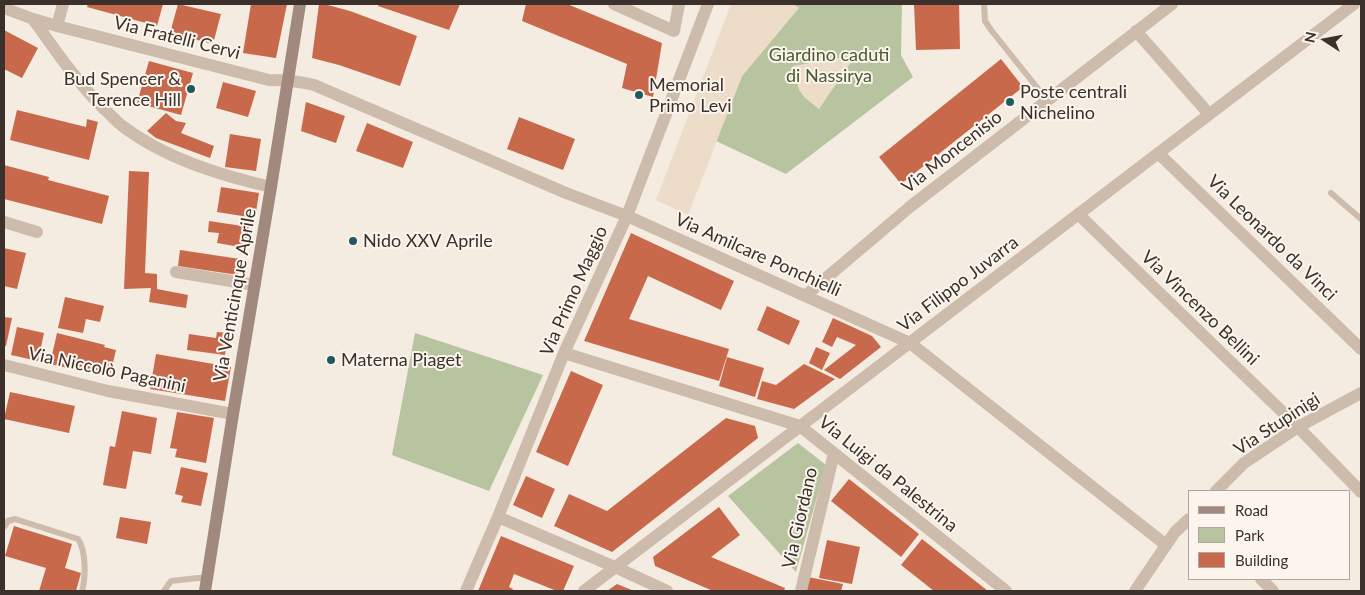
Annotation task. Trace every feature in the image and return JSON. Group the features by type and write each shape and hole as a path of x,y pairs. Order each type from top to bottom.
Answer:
{"street":[{"path":"57,26 63,4"},
{"name":"Via Venticinque Aprile","path":"205,591 300,4"},
{"path":"614,4 674,31 679,4"},
{"name":"Via Primo Maggio","path":"466,591 564,353 627,216 708,4"},
{"name":"Via Moncenisio","path":"806,296 897,217 1172,4"},
{"name":"Via Filippo Juvarra","path":"584,591 1354,4"},
{"name":"Via Fratelli Cervi","path":"4,8 57,26 269,80 288,80"},
{"path":"33,19 84,87 120,124 153,146 230,177 271,188"},
{"path":"1136,32 1209,114"},
{"name":"Via Amilcare Ponchielli","path":"288,80 314,85 566,193 627,216 910,343 1166,545"},
{"name":"Via Leonardo da Vinci","path":"1158,153 1361,349"},
{"name":"Via Vincenzo Bellini","path":"1078,214 1298,427 1361,492"},
{"path":"4,222 37,232"},
{"path":"176,272 255,285"},
{"name":"Via Luigi da Palestrina","path":"564,353 800,426 1006,591"},
{"name":"Via Niccolò Paganini","path":"4,366 108,391 233,414"},
{"name":"Via Stupinigi","path":"1217,490 1244,463 1298,427 1361,393"},
{"name":"Via Giordano","path":"801,591 834,453"},
{"path":"498,516 668,591"},
{"path":"1136,591 1175,532 1188,520"},
{"path":"1262,580 1273,591"}],"lane":[{"path":"984,4 985,21 1047,100"},
{"path":"1331,193 1361,220"},
{"path":"4,527 8,521 15,519 78,539 82,544 85,575 82,591"},
{"path":"164,591 171,581 207,578"}],"green space":[{"name":"Giardino caduti di Nassirya","path":"793,4 902,4 901,55 913,77 786,174 716,141 742,76 798,8"},
{"path":"415,333 543,375 489,491 392,455"},
{"path":"798,443 826,465 796,572 728,496"}],"shaded area":[{"path":"731,4 793,4 799,8 742,76 688,215 656,200"},
{"path":"856,55 819,109 805,98 799,90 793,66"}],"building":[{"path":"88,4 163,4 157,26 87,7"},
{"path":"178,4 221,14 213,44 170,33"},
{"path":"251,4 287,4 276,58 243,53"},
{"path":"319,4 350,11 417,36 400,86 339,65 312,58"},
{"path":"379,4 460,4 449,30 378,6"},
{"path":"526,4 567,4 662,43 653,97 622,88 627,64 522,21"},
{"path":"914,4 959,4 960,49 916,50"},
{"path":"4,30 38,48 22,78 4,69"},
{"path":"1001,59 1023,87 901,184 879,157"},
{"path":"149,61 193,73 181,115 137,103"},
{"path":"223,82 256,91 248,117 216,108"},
{"path":"306,102 345,116 336,143 301,131"},
{"path":"17,110 86,127 87,119 98,122 89,160 10,140"},
{"path":"166,113 176,121 186,123 181,133 214,146 210,158 156,138 147,131"},
{"path":"519,117 575,139 563,170 507,149"},
{"path":"367,123 413,142 403,168 356,151"},
{"path":"230,134 261,139 256,171 225,167"},
{"path":"4,165 49,177 48,180 109,196 102,224 4,199"},
{"path":"129,171 149,172 145,273 157,274 157,289 188,295 186,308 149,302 151,288 124,289"},
{"path":"221,187 259,193 255,218 217,212"},
{"path":"209,221 249,227 246,248 217,243 219,233 208,232"},
{"path":"631,233 734,281 721,310 648,276 629,319 729,349 719,381 584,341"},
{"path":"4,248 26,253 17,289 4,286"},
{"path":"180,250 240,259 238,275 178,266"},
{"path":"65,297 104,306 100,322 86,319 83,333 58,328"},
{"path":"767,306 800,321 789,345 757,330"},
{"path":"4,317 12,318 6,346 4,346"},
{"path":"833,318 872,336 881,347 840,379 824,370 856,345 837,337 832,347 822,342"},
{"path":"17,327 44,333 38,361 11,355"},
{"path":"217,332 228,333 225,355 187,350 189,334 216,338"},
{"path":"57,333 105,345 104,347 116,350 110,375 90,371 90,373 50,364"},
{"path":"816,347 830,353 822,370 809,363"},
{"path":"156,354 231,367 225,401 150,389"},
{"path":"727,357 764,368 755,397 719,386"},
{"path":"804,364 835,379 794,409 757,399 762,381 776,385"},
{"path":"571,371 603,385 568,466 536,452"},
{"path":"10,392 75,406 69,433 4,419"},
{"path":"122,411 157,418 151,454 133,451 126,489 103,485 110,446 115,447"},
{"path":"177,412 214,418 206,463 175,457 177,449 170,448"},
{"path":"726,418 755,426 758,438 612,552 554,526 569,494 607,511"},
{"path":"181,467 208,473 201,506 181,502 183,496 175,494"},
{"path":"526,476 555,489 542,518 513,505"},
{"path":"849,479 919,534 901,557 831,501"},
{"path":"719,507 740,535 711,557 785,588 784,591 713,591 655,566 653,557"},
{"path":"120,517 151,522 147,544 116,538"},
{"path":"14,526 72,544 65,568 81,573 76,591 39,591 46,568 5,556"},
{"path":"501,536 574,566 563,591 557,591 514,574 509,587 513,589 512,591 478,591"},
{"path":"922,539 988,591 934,591 901,565"},
{"path":"827,540 860,547 852,584 819,578"},
{"path":"808,577 843,584 841,591 805,591"},
{"path":"617,584 634,591 607,591"}],"place":[{"name":"Bud Spencer & Terence Hill","path":"191,89"},
{"name":"Memorial Primo Levi","path":"639,95"},
{"name":"Poste centrali Nichelino","path":"1010,102"},
{"name":"Nido XXV Aprile","path":"353,241"},
{"name":"Materna Piaget","path":"331,360"}]}
